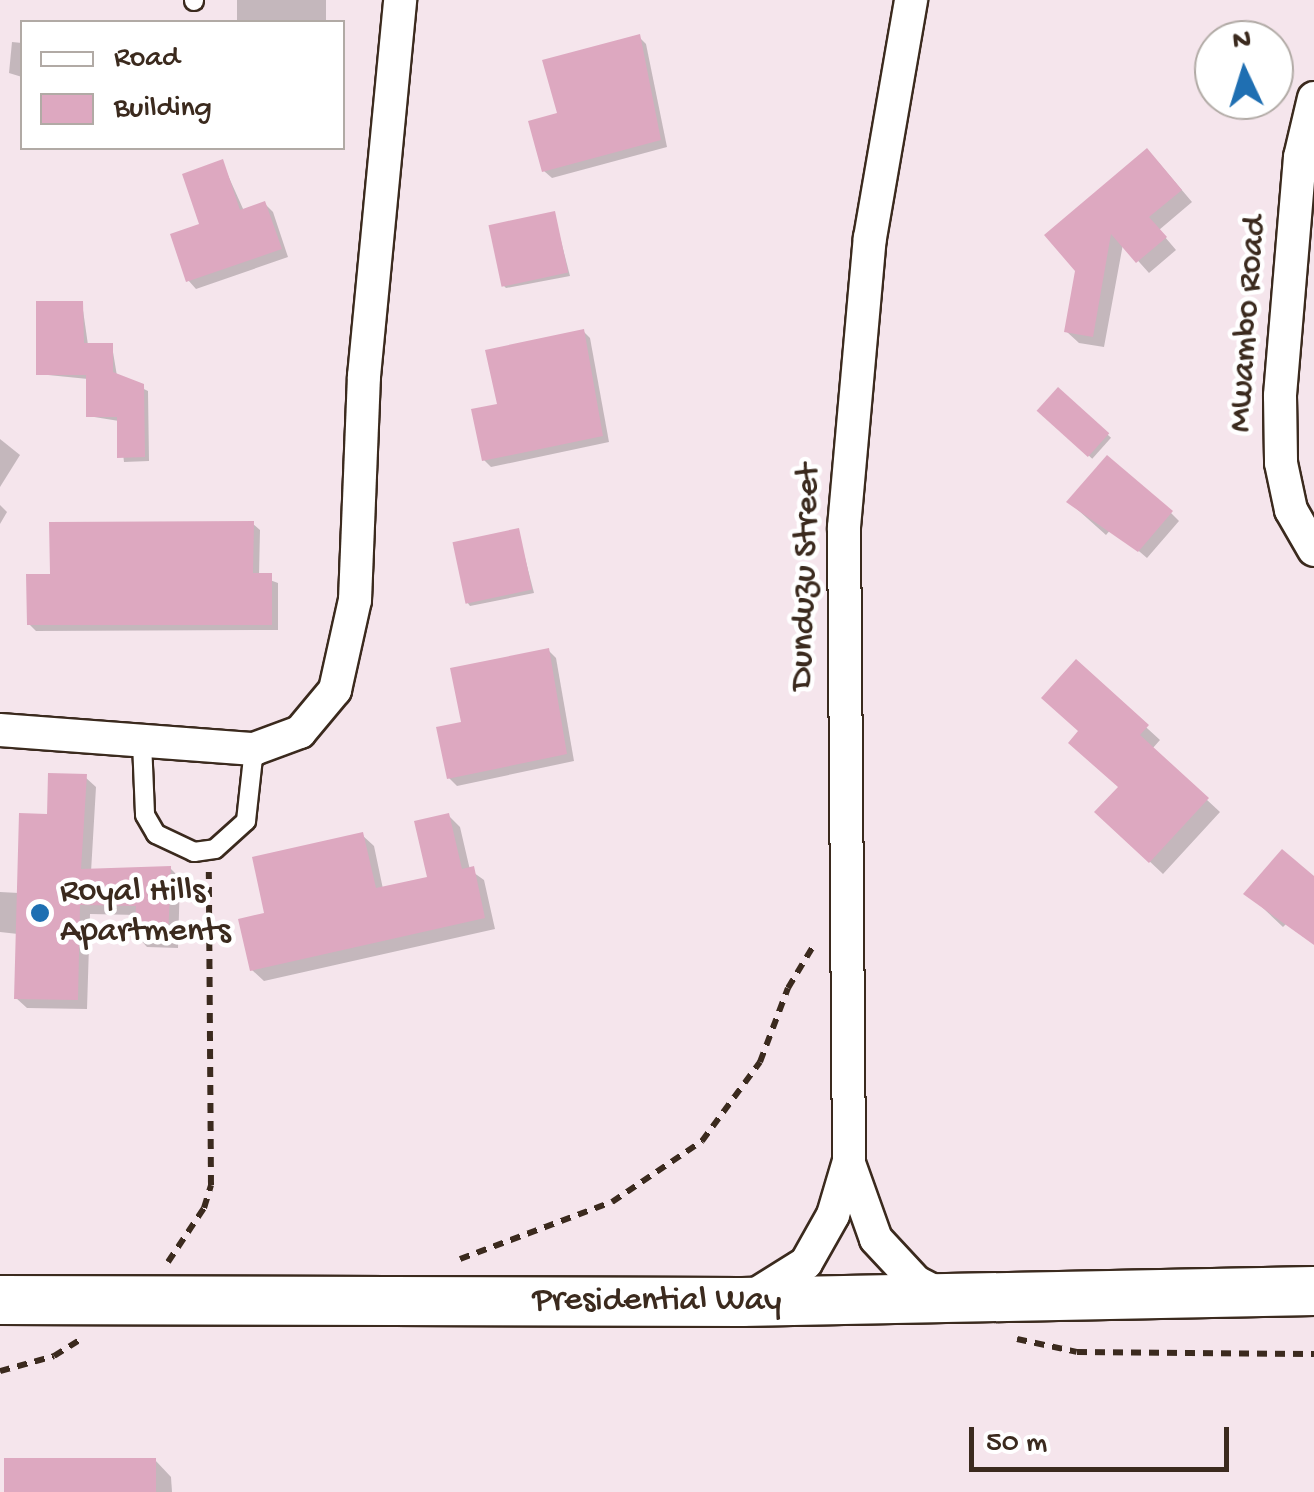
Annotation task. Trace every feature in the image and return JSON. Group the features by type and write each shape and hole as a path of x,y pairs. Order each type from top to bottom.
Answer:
{"main road":[{"name":"Presidential Way","path":"0,1300 742,1302 1314,1291"}],"street":[{"path":"0,730 254,749 300,732 336,690 348,649 364,376 400,0"},
{"name":"Dunduzu Street","path":"742,1302 806,1263 834,1215 849,1161 844,527 870,238 911,0"},
{"name":"Mwambo Road","path":"1314,98 1300,157 1280,396 1281,463 1291,510 1314,550"},
{"name":"Dunduzu Street","path":"849,1161 876,1240 916,1282 950,1299"}],"lane":[{"path":"142,742 144,816 156,834 194,852 215,848 246,820 254,749"}],"path":[{"path":"156,1275 204,1208 211,1184 208,875 215,848"},
{"path":"443,1268 544,1223 612,1202 702,1141 760,1062 807,954 848,911"}],"building":[{"path":"640,34 661,140 542,172 528,121 557,113 542,60"},
{"path":"1147,148 1182,190 1149,217 1167,237 1136,263 1111,234 1093,337 1064,332 1075,271 1044,235"},
{"path":"223,159 240,210 265,201 282,249 186,282 170,234 199,224 182,174"},
{"path":"555,211 568,273 502,287 488,225"},
{"path":"36,301 83,301 84,343 113,343 113,372 144,384 145,457 117,458 117,417 86,417 86,375 36,375"},
{"path":"584,329 603,436 482,461 471,409 497,404 485,350"},
{"path":"1058,387 1109,433 1088,457 1037,411"},
{"path":"1107,455 1173,511 1138,552 1066,502"},
{"path":"254,521 253,573 272,573 272,625 27,625 26,574 50,574 49,522"},
{"path":"519,528 532,590 466,604 452,542"},
{"path":"549,648 567,754 447,779 436,727 461,722 450,668"},
{"path":"1076,659 1149,725 1140,735 1209,798 1149,863 1094,812 1118,787 1068,743 1078,731 1041,698"},
{"name":"Royal Hills Apartments","path":"48,773 87,774 81,869 171,866 168,938 134,937 136,906 80,905 78,1000 14,999 19,813 47,814"},
{"path":"449,813 462,869 474,866 485,918 250,971 238,919 264,913 252,857 363,832 376,888 427,877 414,821"},
{"path":"1282,849 1314,876 1314,945 1243,894"},
{"path":"4,1458 156,1458 156,1492 4,1492"}],"place":[{"name":"Royal Hills Apartments","path":"40,913"}]}
